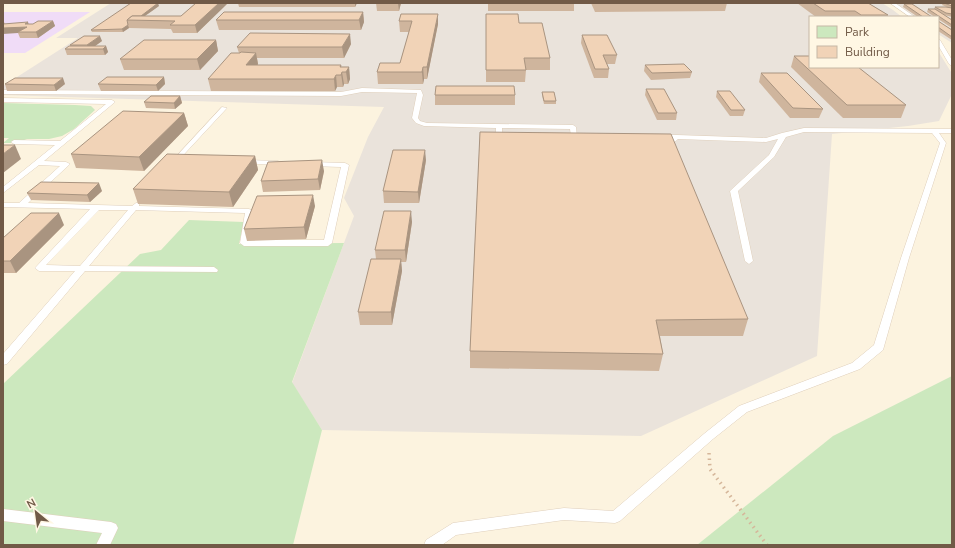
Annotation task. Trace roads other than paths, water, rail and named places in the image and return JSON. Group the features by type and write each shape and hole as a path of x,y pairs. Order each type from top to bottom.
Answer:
{"lane":[{"path":"892,3 912,16"},
{"path":"939,43 952,64"},
{"path":"3,92 341,94 362,90 418,91 420,96 415,118 418,122 426,125 573,127 574,138 559,138"},
{"path":"3,100 112,102 61,142 3,191"},
{"path":"191,160 173,163 224,108"},
{"path":"499,126 499,138 514,138"},
{"path":"653,140 677,138 766,140 784,134 804,130 952,131"},
{"path":"431,545 453,529 564,514 615,517 709,436 743,409 856,366 879,347 905,258 943,143 934,131"},
{"path":"749,261 734,191 772,156 784,134"},
{"path":"14,142 61,142"},
{"path":"237,162 283,163"},
{"path":"20,206 66,164 37,163"},
{"path":"3,205 97,207 137,205 249,211 244,243 328,243 345,165 299,164"},
{"path":"3,360 137,205"},
{"path":"97,207 39,268 214,270"},
{"path":"3,515 111,528 103,545"}]}
